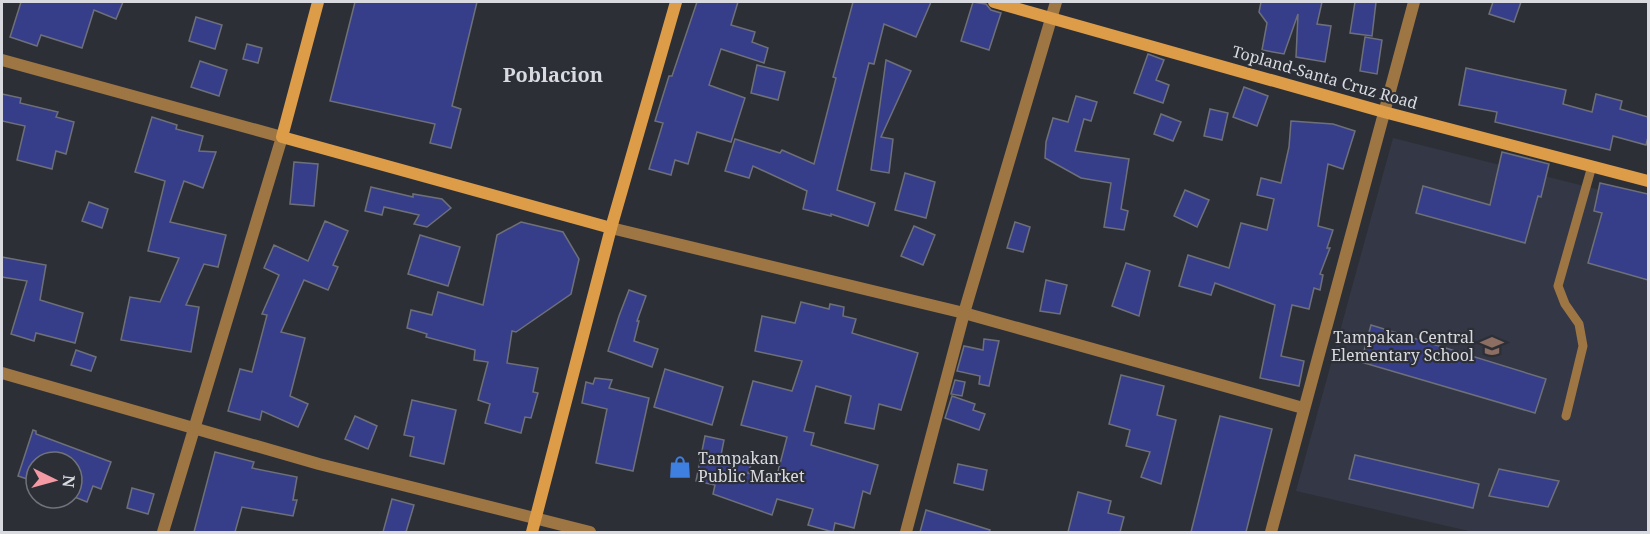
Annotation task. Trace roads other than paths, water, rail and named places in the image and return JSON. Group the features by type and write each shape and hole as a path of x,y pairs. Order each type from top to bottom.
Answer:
{"main road":[{"path":"318,2 282,137 611,228"},
{"path":"532,532 611,228 676,2"},
{"name":"Topland-Santa Cruz Road","path":"994,2 1384,112 1648,182"}],"street":[{"path":"906,532 964,313 1056,2"},
{"path":"1271,532 1414,2"},
{"path":"2,60 282,137 163,532"},
{"path":"611,228 964,313 1303,408"},
{"path":"2,373 319,464 590,532"}],"lane":[{"path":"1566,417 1583,346 1579,324 1565,304 1558,286 1592,166"}],"place":[{"name":"Tampakan Central Elementary School","path":"1492,346"},
{"name":"Tampakan Public Market","path":"680,467"}],"district":[{"name":"Poblacion","path":"553,74"}]}
